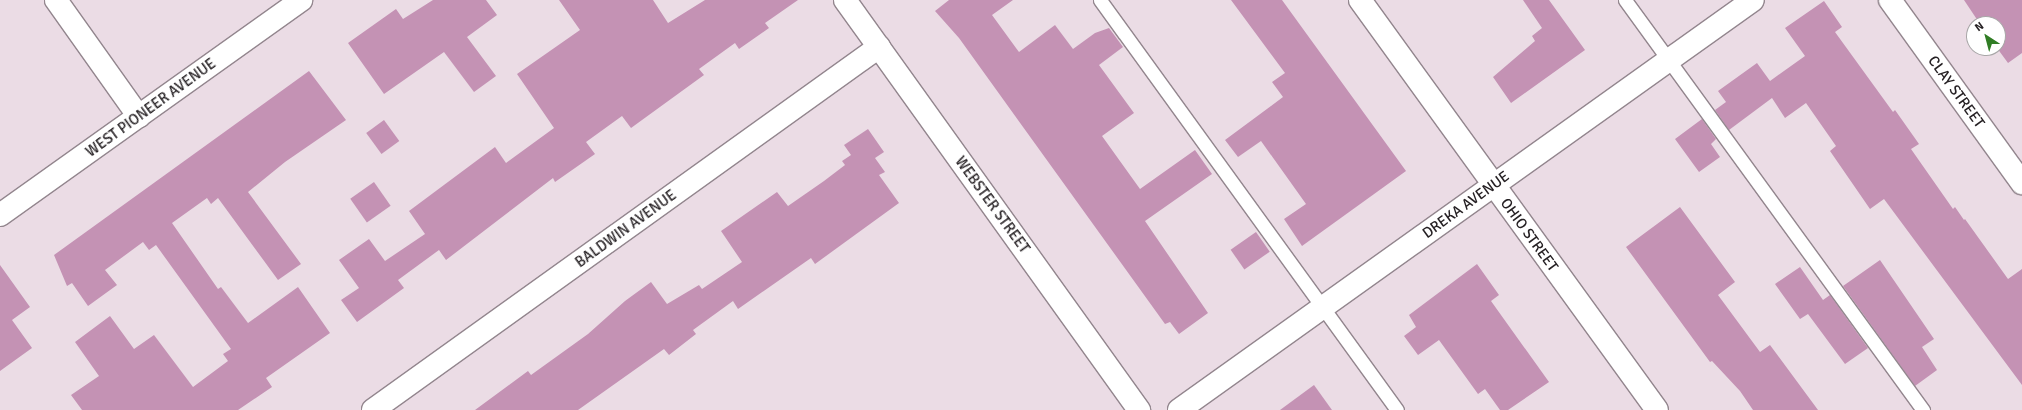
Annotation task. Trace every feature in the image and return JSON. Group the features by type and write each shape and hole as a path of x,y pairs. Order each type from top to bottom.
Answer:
{"street":[{"path":"56,0 139,117"},
{"name":"WEST PIONEER AVENUE","path":"0,215 301,0"},
{"name":"WEBSTER STREET","path":"845,0 1139,410"},
{"name":"OHIO STREET","path":"1360,0 1656,410"},
{"name":"DREKA AVENUE","path":"1179,410 1753,0"},
{"name":"CLAY STREET","path":"1890,0 2022,184"},
{"name":"BALDWIN AVENUE","path":"373,410 879,47"}],"lane":[{"path":"1100,0 1397,410"},
{"path":"1625,0 1922,410"}],"building":[{"path":"433,0 486,0 497,15 467,37 496,76 474,92 444,52 384,94 348,43 396,9 403,19"},
{"path":"559,0 653,0 668,23 705,0 798,0 765,23 769,28 739,49 735,43 699,69 704,75 631,128 622,116 586,142 595,154 555,182 553,178 446,260 439,250 398,280 404,288 357,322 341,300 359,288 339,260 369,239 385,261 425,234 409,211 495,147 506,163 554,128 517,74 580,30"},
{"path":"949,0 1013,0 992,15 1019,52 1055,25 1073,49 1095,33 1109,28 1123,47 1099,65 1134,113 1102,136 1140,189 1195,150 1212,174 1145,221 1208,313 1179,334 1170,322 1165,324 959,38 935,11"},
{"path":"1231,0 1282,0 1406,171 1302,246 1284,219 1306,204 1261,141 1238,157 1225,140 1283,97 1272,82 1285,73"},
{"path":"1523,0 1549,0 1585,50 1511,103 1493,77 1535,41 1532,36 1542,28"},
{"path":"1964,0 2022,0 2022,53 2008,63 2003,56 2006,56 2006,16 1975,16"},
{"path":"1824,1 1842,27 1835,32 1893,112 1895,110 1919,144 1911,149 1953,209 1955,207 1964,220 1965,219 2008,279 2022,269 2022,385 1884,199 1870,209 1830,151 1836,146 1806,103 1785,118 1772,98 1729,130 1715,110 1726,102 1718,91 1757,63 1770,81 1805,56 1785,28"},
{"path":"309,71 346,120 285,162 248,192 301,264 278,280 218,198 211,204 207,198 172,223 218,289 221,287 248,323 298,287 330,333 266,378 272,387 238,410 82,410 71,395 99,376 75,342 110,316 134,349 154,335 193,387 228,361 223,354 231,349 156,245 149,250 143,242 105,270 117,285 88,306 72,283 67,286 54,255"},
{"path":"1702,119 1716,139 1711,144 1720,157 1699,172 1675,139"},
{"path":"384,120 399,141 381,154 366,133"},
{"path":"868,129 884,152 875,158 885,172 879,175 899,203 815,264 811,258 738,309 733,301 693,330 696,334 669,355 664,349 578,410 475,410 528,371 531,375 588,334 625,301 651,282 667,304 699,285 702,289 742,262 721,231 777,192 788,206 845,165 842,161 851,155 844,145"},
{"path":"374,182 391,206 367,222 350,199"},
{"path":"1680,207 1735,282 1718,295 1760,352 1770,345 1818,410 1753,410 1740,391 1712,361 1710,362 1626,247"},
{"path":"1256,232 1270,252 1244,269 1231,250"},
{"path":"1880,260 1934,339 1922,347 1937,370 1915,386 1843,286"},
{"path":"1477,264 1499,295 1491,301 1549,382 1508,410 1500,410 1485,389 1478,394 1439,340 1418,355 1404,336 1416,327 1409,315"},
{"path":"0,265 30,307 12,320 32,348 0,371"},
{"path":"1800,267 1823,300 1830,295 1868,348 1845,364 1808,314 1800,319 1775,284"},
{"path":"1314,385 1332,410 1280,410"}]}
